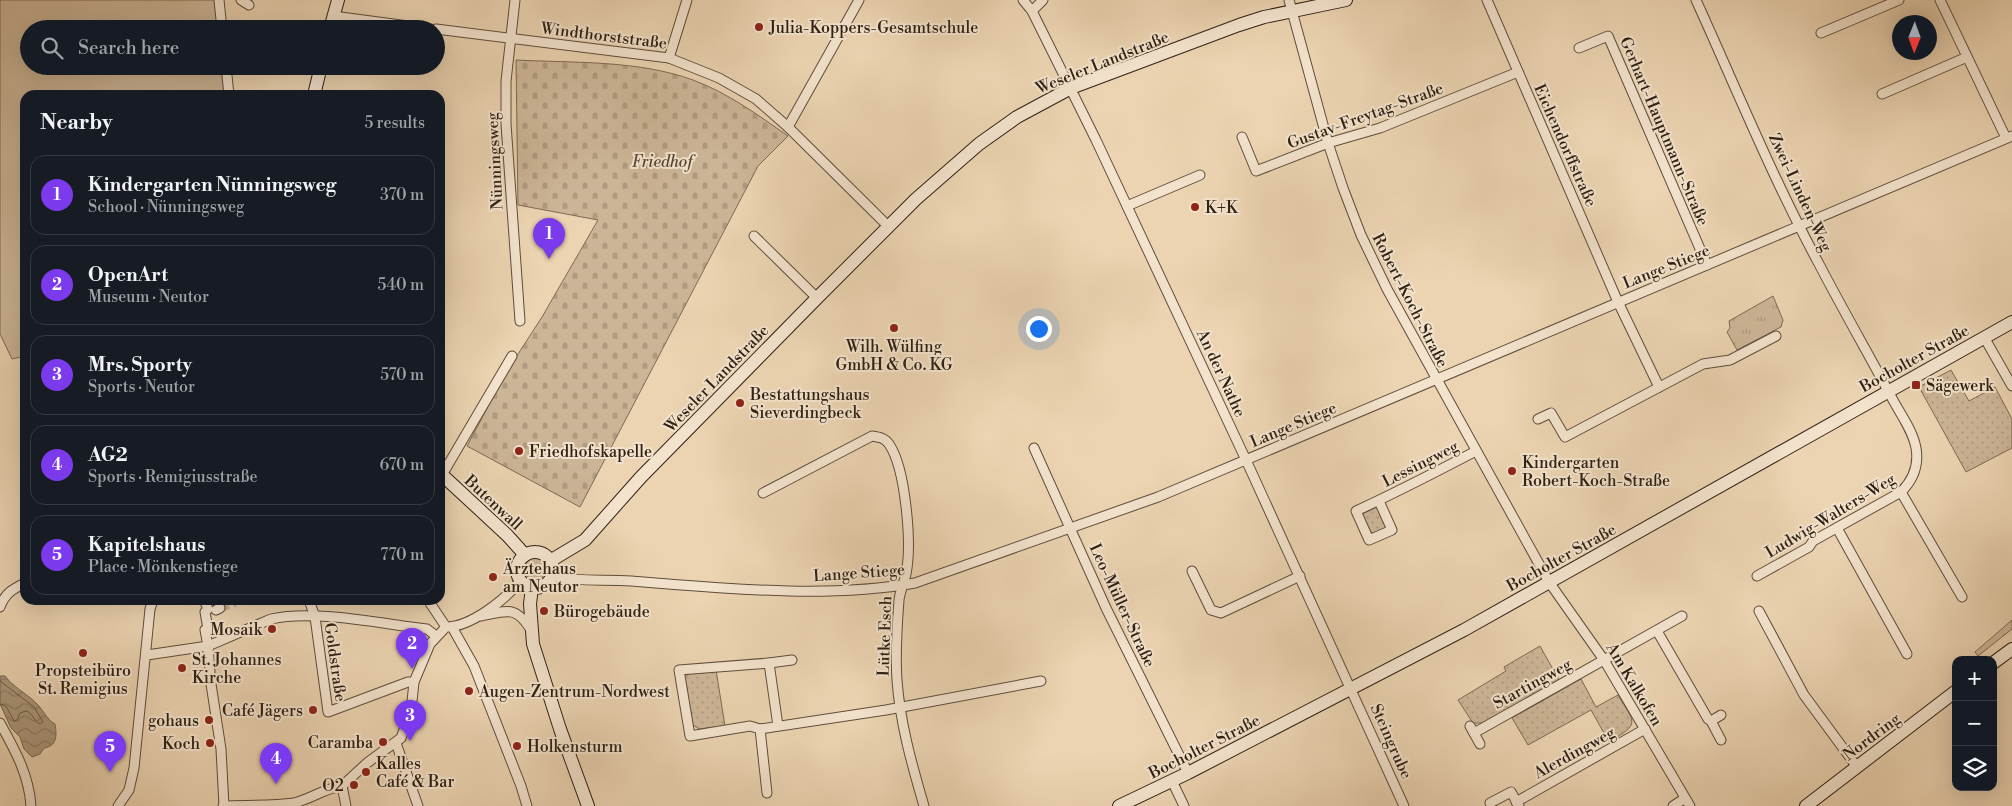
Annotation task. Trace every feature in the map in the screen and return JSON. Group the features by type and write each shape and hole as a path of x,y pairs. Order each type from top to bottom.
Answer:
{"street":[{"path":"219,0 221,20"},
{"path":"333,20 338,0"},
{"name":"Nünningsweg","path":"515,0 506,81 506,124 520,321"},
{"path":"669,58 687,0"},
{"path":"788,127 859,0"},
{"name":"An der Nathe","path":"1023,0 1032,11 1071,88 1352,688"},
{"path":"1032,11 1043,0"},
{"name":"Weseler Landstraße","path":"550,561 585,540 644,474 916,199 979,144 1017,116 1071,88 1290,6 1346,0"},
{"name":"Eichendorffstraße","path":"1487,0 1618,302 1659,387"},
{"name":"Zwei-Linden-Weg","path":"1696,0 1798,226 1888,391"},
{"path":"1821,33 1898,0"},
{"path":"1940,0 1967,57 2009,137"},
{"name":"Robert-Koch-Straße","path":"1290,6 1328,143 1361,235 1387,290 1549,582"},
{"path":"334,16 364,20"},
{"name":"Windthorststraße","path":"445,30 669,58 719,78 756,99 788,127 888,226"},
{"name":"Gerhart-Hauptmann-Straße","path":"1579,48 1608,36 1707,265"},
{"path":"1882,94 1967,57"},
{"name":"Gustav-Freytag-Straße","path":"1242,137 1256,171 1328,143 1380,128 1518,72"},
{"path":"227,75 228,90"},
{"path":"315,90 319,75"},
{"name":"Lange Stiege","path":"552,576 778,590 839,590 915,583 1158,497 2009,137"},
{"path":"1127,206 1200,175"},
{"path":"754,236 817,298"},
{"name":"Bocholter Straße","path":"1119,806 1188,773 1464,630 2012,322"},
{"path":"1538,419 1551,413 1565,437 1702,364 1730,360 1776,336"},
{"path":"1984,337 2012,386"},
{"path":"445,467 512,356"},
{"name":"Ludwig-Walters-Weg","path":"1757,576 1810,547 1813,541 1901,492 1909,484 1917,461 1916,448 1913,438 1888,391"},
{"name":"Lütke Esch","path":"763,493 862,440 872,436 881,437 888,443 900,470 904,488 908,532 906,573 899,598 896,657 900,706 911,762 924,806"},
{"name":"Leo-Müller-Straße","path":"1034,448 1106,608 1188,773"},
{"name":"Lessingweg","path":"1378,501 1392,530 1369,540 1356,511 1412,485 1476,451"},
{"name":"Butenwall","path":"445,478 507,534 525,555"},
{"path":"1901,492 1962,597"},
{"path":"1837,528 1907,654"},
{"path":"540,553 550,561 553,571 552,576 544,585 532,587 521,580 517,570 518,564 525,555 540,553"},
{"path":"1192,571 1211,610 1221,613 1300,576"},
{"path":"474,618 508,596 521,580"},
{"name":"Am Kalkofen","path":"1549,582 1604,660 1687,802"},
{"path":"0,607 4,597 10,590 20,585"},
{"path":"532,587 530,604 532,644 588,806"},
{"path":"123,805 134,768 151,605"},
{"path":"206,605 208,609 205,612 208,629 205,630 221,749 223,806 276,806 294,803 315,796 331,787 342,786 367,763 396,743 405,731 411,711 414,682 430,644 436,636 449,627 506,610 523,617 531,630"},
{"name":"Goldstraße","path":"311,605 315,617 328,712 408,682 414,682"},
{"path":"432,605 449,627 474,666 527,806"},
{"path":"1759,611 1804,695 1857,767"},
{"path":"147,655 208,646 282,616 315,617 427,629 436,636"},
{"name":"Startingweg","path":"1480,744 1472,730 1682,616"},
{"path":"1657,631 1721,740"},
{"path":"1997,660 2012,649"},
{"path":"792,660 679,670 690,736 750,726 760,729 1040,681"},
{"path":"769,663 778,726"},
{"name":"Steingrube","path":"1352,688 1404,806"},
{"name":"Nordring","path":"1806,806 1952,694"},
{"path":"1711,721 1721,715"},
{"path":"0,723 20,759 28,784 31,806"},
{"path":"760,729 767,793"},
{"name":"Alerdingweg","path":"1490,804 1511,792 1518,804 1646,729"},
{"path":"396,743 418,806"},
{"path":"1172,781 1184,806"},
{"path":"342,786 346,806"},
{"path":"1672,806 1687,802"}],"green space":[{"path":"0,0 218,0 219,20 20,20 20,75 224,75 225,90 20,90 20,357 12,359 0,334"},
{"name":"Friedhof","path":"516,60 606,64 650,69 672,74 693,80 718,91 788,136 758,166 580,507 467,446 507,371 542,317 598,220 518,205"},
{"path":"1773,296 1783,320 1781,327 1737,350 1727,332 1730,328 1729,321"},
{"path":"1951,370 1969,401 1995,387 2012,419 2012,448 1966,472 1919,387"},
{"path":"1377,507 1387,528 1371,535 1362,514"},
{"path":"535,558 543,561 546,569 543,577 535,580 527,577 524,569 527,561"},
{"path":"2012,620 2012,629 1978,656 1975,652"},
{"path":"1540,646 1559,680 1483,723 1473,723 1458,700 1506,671 1504,667"},
{"path":"716,670 725,726 699,729 690,723 684,677 692,672"},
{"path":"1581,679 1596,707 1618,695 1632,722 1626,731 1609,742 1591,710 1528,745 1512,718"}],"water":[{"path":"0,676 5,676 32,699 55,724 56,736 54,743 44,748 40,754 32,757 24,749 20,737 11,728 0,704"}],"tunnel":[{"path":"220,608 228,605"}],"place":[{"name":"Julia-Koppers-Gesamtschule","path":"759,27"},
{"name":"K+K","path":"1195,207"},
{"name":"Kindergarten Nünningsweg","path":"549,259"},
{"name":"Wilh. Wülfing GmbH & Co. KG","path":"894,328"},
{"name":"Sägewerk","path":"1916,385"},
{"name":"Bestattungshaus Sieverdingbeck","path":"740,403"},
{"name":"Friedhofskapelle","path":"519,451"},
{"name":"Kindergarten Robert-Koch-Straße","path":"1512,471"},
{"name":"Ärztehaus am Neutor","path":"493,577"},
{"name":"Bürogebäude","path":"544,611"},
{"name":"Mosaik","path":"272,629"},
{"name":"Propsteibüro St. Remigius","path":"83,653"},
{"name":"St. Johannes Kirche","path":"182,668"},
{"name":"OpenArt","path":"412,669"},
{"name":"Augen-Zentrum-Nordwest","path":"469,691"},
{"name":"Café Jägers","path":"313,710"},
{"name":"gohaus","path":"209,720"},
{"name":"Mrs. Sporty","path":"410,741"},
{"name":"Caramba","path":"383,742"},
{"name":"Koch","path":"210,743"},
{"name":"Holkensturm","path":"517,746"},
{"name":"Kapitelshaus","path":"110,772"},
{"name":"Kalles Café & Bar","path":"366,772"},
{"name":"AG2","path":"276,784"},
{"name":"O2","path":"354,785"}]}
